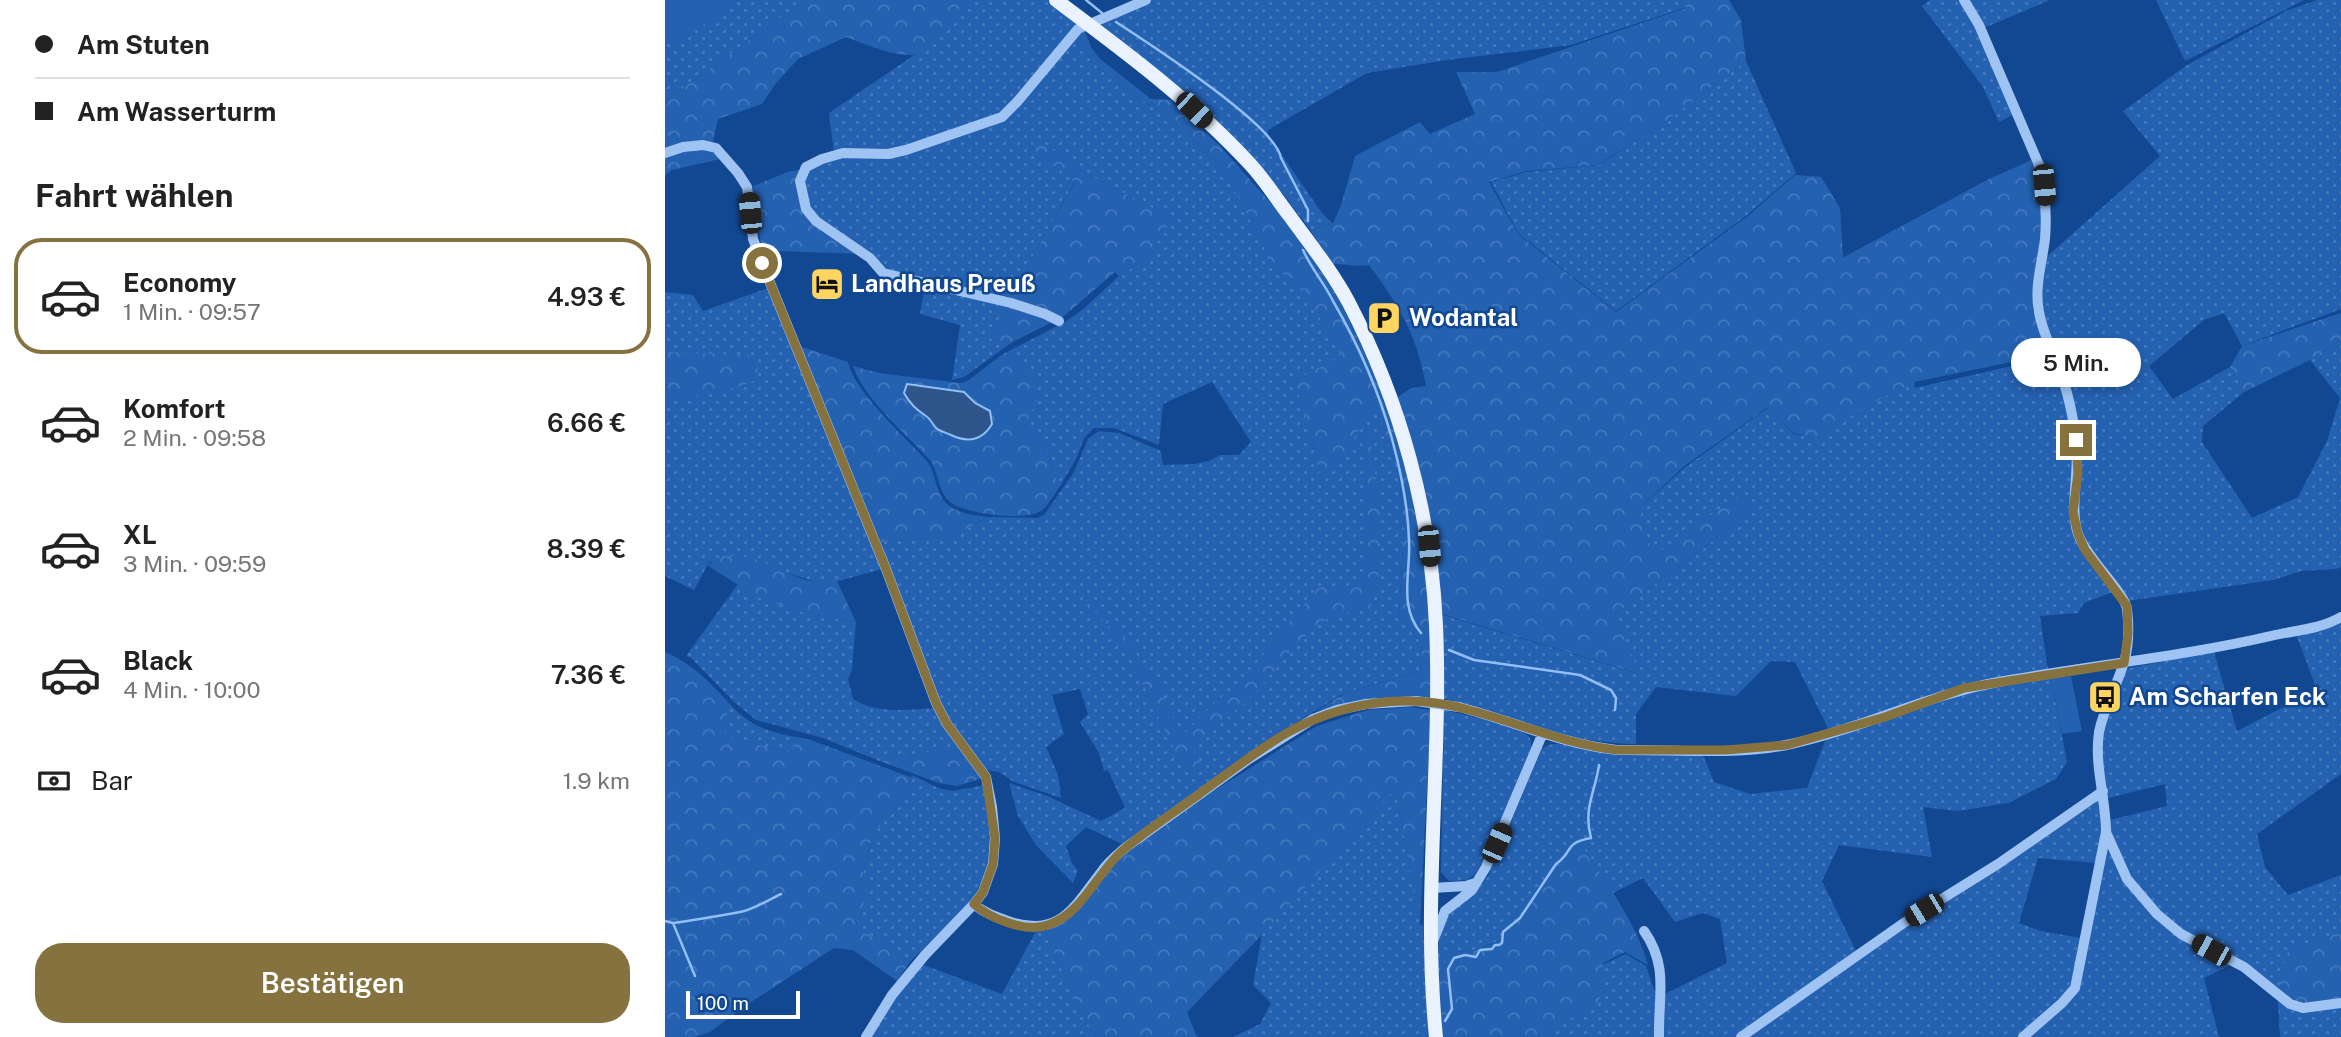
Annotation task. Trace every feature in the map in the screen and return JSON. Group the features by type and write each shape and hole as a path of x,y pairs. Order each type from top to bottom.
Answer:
{"main road":[{"path":"1056,0 1194,110 1251,165 1329,270 1348,303 1390,391 1429,546 1436,623 1437,735 1432,894 1436,1037"}],"street":[{"path":"1059,321 1011,303 883,273 870,258 816,221 806,209 800,181 806,167 822,159 843,153 888,155 1002,117 1078,29 1146,0"},
{"path":"1964,0 1979,25 2039,165 2044,185 2045,238 2038,281 2038,312 2067,392 2076,440 2078,473 2073,512 2085,550 2127,606 2128,634 2124,663 2099,731 2097,751 2106,832 2075,988 2023,1037"},
{"path":"665,153 691,145 716,148 747,187 753,239 886,569 936,703 947,724 986,777 995,838 993,864 983,892 892,995 866,1037"},
{"path":"974,904 989,914 1023,926 1035,928 1050,925 1074,908 1108,863 1125,848 1283,736 1313,719 1338,710 1385,702 1416,701 1459,707 1542,735 1617,750 1726,750 1787,745 1885,717 1964,688 2124,663 2315,628 2341,617"},
{"path":"1433,944 1445,911 1472,890 1492,855 1542,735"},
{"path":"1741,1037 1908,920 1998,864 2103,791"},
{"path":"2106,832 2127,879 2157,914 2181,934 2244,967 2290,1003 2303,1008 2341,1003"},
{"path":"1432,894 1475,883"},
{"path":"1432,894 1457,900"},
{"path":"1644,931 1654,945 1661,970 1658,1037"}],"green space":[{"path":"665,0 739,0 676,44 665,32"},
{"path":"739,0 805,0 665,101 665,32 676,43"},
{"path":"805,0 976,0 956,12 934,43 916,55 896,53 846,37 798,59 776,83 762,104 718,119 711,150 720,159 672,170 665,175 665,101"},
{"path":"976,0 1048,0 1081,25 1000,115 905,149 834,153 829,113 922,52 938,36 956,10"},
{"path":"1149,0 1684,0 1687,7 1571,45 1367,73 1268,130 1268,135 1322,213 1332,223 1310,230 1244,149 1100,25"},
{"path":"1684,0 1729,0 1741,20 1746,61 1662,124 1598,165 1526,171 1489,182 1518,234 1616,312 1748,216 1795,175 1821,177 1840,208 1843,258 1989,179 2034,159 2041,184 2042,237 2033,310 2045,355 1914,382 1857,411 1823,440 1793,433 1768,407 1683,467 1639,509 1653,556 1741,494 1750,513 1614,615 1640,674 1439,613 1395,399 1411,388 1426,386 1418,351 1398,307 1369,265 1333,264 1310,230 1333,223 1355,156 1420,122 1430,134 1475,114 1456,72 1497,72 1686,8"},
{"path":"1930,0 1961,0 1976,25 2014,114 1999,122 1983,87 1922,6"},
{"path":"1968,0 2050,0 1984,28"},
{"path":"2156,0 2304,0 2185,61"},
{"path":"2317,0 2341,0 2341,309 2242,346 2224,313 2204,320 2149,366 2173,399 2230,367 2244,392 2203,426 2202,442 2252,518 2298,497 2327,441 2340,398 2310,360 2341,340 2341,567 2301,571 2273,580 2127,601 2087,549 2075,513 2079,439 2040,311 2043,260 2160,156 2123,111 2187,65 2286,11"},
{"path":"1078,32 1085,32 1099,58 1151,99 1170,100 1219,145 1288,222 1335,291 1385,393 1409,465 1427,560 1434,698 1374,699 1315,712 1343,694 1420,671 1422,644 1399,616 1404,530 1399,475 1376,406 1322,485 1294,380 1342,356 1303,293 1282,273 1270,266 1264,247 1226,174 1181,124 1129,92 1101,70 1071,39"},
{"path":"1071,39 1101,70 1129,92 1181,124 1226,174 1264,247 1270,265 1303,293 1342,356 1311,436 1322,484 1376,405 1399,475 1404,530 1399,616 1422,644 1420,671 1342,694 1261,745 1122,844 1086,827 1066,846 1078,871 1073,883 1036,845 1018,816 1009,783 1047,796 1101,821 1125,808 1108,770 1104,771 1099,753 1080,722 1088,714 1080,689 1052,695 1064,734 1046,747 1058,775 1061,798 1012,781 999,772 987,770 941,707 881,542 954,536 988,517 1037,518 1044,515 1074,472 1088,439 1099,431 1119,433 1161,451 1163,465 1194,464 1220,455 1239,455 1251,442 1212,382 1163,404 1159,445 1114,428 1094,428 1084,438 1076,459 1059,488 1047,451 1025,428 1038,395 1022,366 1003,354 1065,322 1119,276 1143,261 1171,218 1085,173 1035,138 1032,148 1075,181 1008,301 884,271 817,219 804,196 806,172 842,155 873,156 992,123"},
{"path":"1746,61 1796,173 1746,216 1616,311 1518,233 1491,182 1526,172 1599,165 1662,124"},
{"path":"1035,137 1085,173 1172,218 1143,261 1119,276 1115,272 1064,316 1011,343 991,339 1001,312 1075,182 1032,148"},
{"path":"803,169 804,209 861,254 778,251 763,255 751,187"},
{"path":"925,286 1005,305 991,339 1011,343 964,377 952,380 960,325 920,314"},
{"path":"768,288 882,569 824,585 750,558 709,562 694,590 665,576 665,292 693,295 703,311"},
{"path":"2341,313 2341,340 2310,360 2244,392 2230,367 2242,346"},
{"path":"802,347 848,362 859,386 870,400 930,465 940,494 947,504 961,512 988,517 954,536 881,542"},
{"path":"665,352 748,355 759,365 754,381 723,392 665,401"},
{"path":"1003,354 1027,370 1036,382 1038,396 1025,428 1047,451 1059,488 1045,507 1031,515 979,513 949,501 942,491 932,463 875,403 853,366 879,373 960,383 966,382"},
{"path":"2052,357 2064,390 2074,439 2070,512 2113,592 2084,603 2078,613 2040,616 2048,670 1829,730 1795,662 1771,661 1736,696 1656,687 1636,714 1636,744 1563,734 1439,698 1440,614 1639,674 1613,616 1750,513 1741,494 1653,557 1639,509 1684,468 1769,407 1793,434 1823,439 1857,410 1914,381 1915,388"},
{"path":"1369,434 1381,522 1380,566 1370,608 1331,617 1318,624 1292,649 1258,690 1193,750 1204,768 1191,775 1170,741 1126,651 1112,630 1083,603 1119,628 1160,689 1182,736 1217,700 1239,685 1317,588 1326,585 1351,590 1359,582 1363,571 1366,536 1362,440"},
{"path":"722,556 751,558 793,576 815,582 837,581 856,622 804,613 757,597 707,565"},
{"path":"738,584 780,605 856,622 852,669 848,679 853,699 882,709 934,708 965,750 922,753 904,760 887,757 882,762 823,738 756,720 686,656"},
{"path":"2341,622 2341,774 2257,834 2265,867 2288,895 2341,875 2341,932 2289,950 2278,990 2198,942 2172,923 2149,902 2130,878 2116,851 2110,820 2167,806 2165,784 2108,798 2101,766 2103,730 2125,671 2129,668 2214,652 2237,731 2317,690 2296,634"},
{"path":"665,652 699,673 728,702 725,736 791,753 796,737 808,739 910,777 900,804 878,829 871,842 862,880 871,885 856,925 910,962 897,981 853,950 834,948 710,1032 695,1037 665,1037"},
{"path":"2071,676 2082,731 2062,734 2051,678"},
{"path":"2051,678 2067,762 2056,779 2008,803 1958,811 1923,807 1932,857 1839,845 1822,881 1857,953 2101,796 2102,835 2096,863 2038,858 2019,923 2041,931 2081,938 2069,990 2018,1037 1540,1037 1602,965 1626,954 1646,966 1657,998 1727,963 1720,919 1703,913 1675,922 1643,878 1613,893 1578,840 1506,936 1479,948 1450,952 1437,980 1443,925 1452,911 1476,891 1488,876 1542,749 1546,746 1555,744 1609,751 1702,753 1714,782 1750,794 1807,788 1826,739 1967,691"},
{"path":"728,702 759,726 796,737 792,753 724,736"},
{"path":"1411,707 1431,710 1420,926 1395,789 1187,1012 1197,1037 1096,1037 1083,1016 1044,930 1103,871 1159,825 1317,726 1368,710"},
{"path":"1444,710 1514,729 1529,737 1531,742 1531,748 1482,863 1467,880 1449,881 1441,872"},
{"path":"965,750 983,778 957,786 939,783 882,762 897,754 904,760 922,753"},
{"path":"914,776 938,788 953,791 985,785 992,839 984,877 965,908 910,962 856,926 870,886 862,881 871,842 878,829 900,804 910,777"},
{"path":"1395,788 1420,925 1423,925 1430,1037 1233,1037 1260,1024 1271,1003 1253,985 1262,934"},
{"path":"1578,840 1627,916 1648,965 1625,952 1603,963 1600,1000 1541,1037 1442,1037 1437,980 1450,952 1478,949 1505,937"},
{"path":"2106,846 2154,915 2233,964 2204,978 2219,1037 2029,1037 2069,1002"},
{"path":"1044,930 1083,1016 1096,1037 869,1037 894,996 921,964 1002,994 1036,931"},
{"path":"2341,932 2341,1001 2320,1004 2293,1003 2278,990 2288,950"},
{"path":"2278,1002 2298,1009 2341,1004 2341,1037 2280,1037"}],"shaded area":[{"path":"907,384 964,392 975,403 990,411 992,424 984,434 969,440 941,431 909,400 904,393"}],"waterway":[{"path":"1086,0 1102,13"},
{"path":"1116,22 1209,86 1258,126 1274,144 1308,210 1308,221"},
{"path":"1303,250 1351,334 1387,421 1401,476 1407,515 1408,600 1414,623 1421,633"},
{"path":"1449,650 1474,660 1580,675 1611,690 1616,698 1615,710"},
{"path":"1445,1021 1452,1009 1448,969 1454,958 1465,955 1476,957 1480,950 1492,949 1502,943 1503,932 1520,918 1572,845 1591,838 1588,818 1599,765"},
{"path":"673,923 745,911 781,894"},
{"path":"665,921 673,923 695,976"}],"place":[{"name":"Landhaus Preuß","path":"827,284"},
{"name":"Wodantal","path":"1384,318"},
{"name":"Am Scharfen Eck","path":"2105,697"}],"route":[{"path":"762,263 886,569 936,703 947,724 986,777 995,838 993,864 983,892 974,904 989,914 1035,928 1050,925 1069,913 1108,863 1138,838 1283,736 1313,719 1338,710 1385,702 1431,702 1472,710 1542,735 1597,748 1750,749 1812,739 1885,717 1964,688 2124,663 2128,634 2127,606 2085,550 2073,512 2078,473 2076,440"}]}
